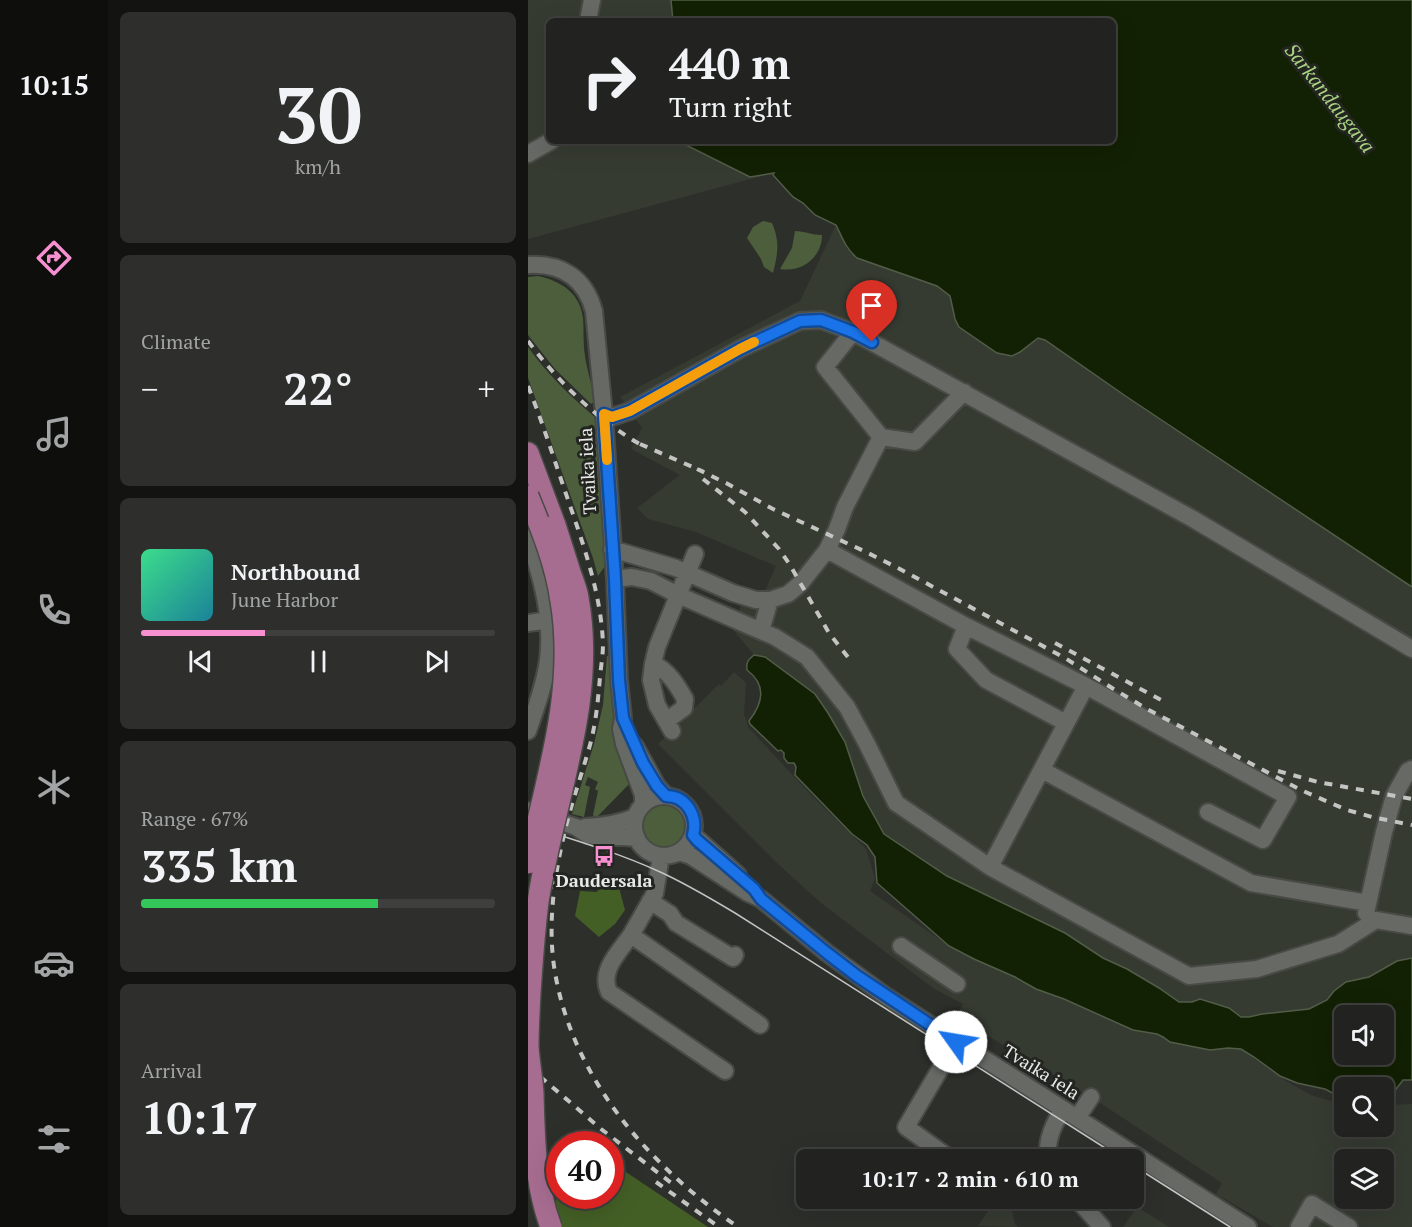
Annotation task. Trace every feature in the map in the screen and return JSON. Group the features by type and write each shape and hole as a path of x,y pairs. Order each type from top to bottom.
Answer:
{"main road":[{"path":"528,453 578,596 584,658 573,742 545,863 533,940 528,1049 541,1194 551,1227"},
{"path":"528,496 554,569 561,599 566,662 560,719 528,862"}],"street":[{"path":"589,18 592,0"},
{"path":"528,154 546,144"},
{"name":"Tvaika iela","path":"528,265 546,265 568,272 579,281 590,297 594,311 604,414 615,579 619,680 623,718 621,729 624,744 643,795 634,831 637,838"},
{"path":"604,414 612,417 630,411 740,349 800,321 821,320 853,332 1193,519 1412,649"},
{"path":"853,332 825,366 881,437 915,441 964,392"},
{"path":"612,549 687,573 756,600 770,600 788,594 800,584 827,550 845,507 881,437"},
{"path":"528,539 541,578 549,620 548,661 528,731"},
{"path":"827,550 966,626 1086,686 1288,796 1263,840 1208,812"},
{"path":"652,664 660,667 672,679 686,699 684,708 669,726 657,705 653,691 652,664 695,554"},
{"path":"615,579 632,577 651,581 775,637 807,657 847,707 896,803 990,867 1189,976 1257,969 1338,944 1376,920 1412,926"},
{"path":"761,631 770,600"},
{"path":"528,623 549,620"},
{"path":"966,626 957,649 986,680 1066,723"},
{"path":"990,867 1086,686"},
{"name":"Tvaika iela","path":"623,718 643,763 657,786 666,796 672,796 687,805 692,813 693,835 754,889 761,899"},
{"path":"1042,770 1251,883 1368,903"},
{"path":"1362,929 1394,796 1408,771 1412,770"},
{"path":"576,827 618,823 639,811 651,798 666,796"},
{"path":"528,811 576,827 588,835 637,838 650,852 661,856 669,856 686,848 693,835"},
{"name":"Tvaika iela","path":"679,852 692,856 761,899 857,976 956,1042 1248,1227"},
{"path":"661,856 655,893 631,935 607,970 606,986 609,992 725,1071"},
{"path":"650,901 670,914 676,923 733,958 735,955"},
{"path":"631,935 704,975 760,1025"},
{"path":"901,946 957,984"},
{"path":"937,1149 906,1127 956,1042"},
{"path":"1048,1149 1055,1122 1091,1097"},
{"path":"1299,1227 1312,1204 1349,1227"},
{"path":"1086,1209 1102,1227"}],"shaded area":[{"path":"528,0 671,0 673,18 546,18 546,144 687,144 750,177 772,173 528,239"},
{"path":"763,221 772,223 776,236 777,253 773,273 764,267 747,238 753,227"},
{"path":"836,225 846,247 857,258 937,286 950,296 955,319 1034,340 1038,338 1045,340 1412,587 1412,958 1397,961 1369,977 1346,982 1327,1000 1310,1009 1241,1017 1229,1007 1200,999 1192,1002 1179,1002 1065,933 947,876 884,834 863,796 845,742 815,695 765,657 754,655 734,631 745,590 764,593 776,566 696,532 648,519 637,508 680,475 631,449 642,428 620,397 800,301"},
{"path":"795,231 822,235 819,250 803,266 788,270 780,269 792,248"},
{"path":"538,276 562,285 574,295 581,309 585,356 594,402 591,404 555,369 528,335 528,277"},
{"path":"528,347 560,385 596,418 605,566 598,576 528,378"},
{"path":"607,656 609,656 631,782 596,818 593,815 598,791 595,789 598,782 588,777 585,785 590,787 584,817 572,814 594,744 603,705"},
{"path":"734,672 746,683 744,714 749,728 812,796 866,849 875,878 870,891 949,946 1036,989 1133,1030 1157,1034 1170,1042 1210,1050 1241,1049 1286,1081 1311,1095 1334,1102 1334,1137 1394,1137 1394,1105 1412,1104 1412,1227 1273,1227 1216,1194 1222,1183 1091,1097 956,1017 963,1004 933,988 821,903 778,864 658,744 719,684 721,686"},
{"path":"664,803 680,809 686,825 680,841 664,847 648,841 642,825 648,809"},
{"path":"989,1209 1012,1209 1015,1224 1018,1227 978,1226"},
{"path":"1136,1209 1140,1209 1169,1227 1123,1227"}],"green space":[{"path":"602,881 613,881 618,884 625,910 615,924 599,937 575,916 580,891 597,892"},
{"path":"624,1171 708,1227 560,1227 555,1209 624,1209"}],"water":[{"name":"Sarkandaugava","path":"671,0 1412,0 1412,587 1045,340 1038,338 1012,356 997,353 959,327 950,296 937,286 857,258 847,247 836,225 815,215 793,197 773,175 774,173 750,177 686,145 1116,144 1116,18 673,18"},
{"path":"754,655 765,657 815,694 845,742 863,796 884,834 947,876 1065,933 1179,1002 1192,1002 1200,999 1229,1008 1241,1017 1309,1009 1327,1000 1346,982 1369,977 1397,961 1412,958 1412,1080 1403,1080 1394,1092 1394,1077 1334,1077 1334,1094 1280,1076 1241,1049 1210,1050 1170,1042 1157,1034 1133,1030 1036,989 949,946 877,883 875,857 867,845 852,834 795,775 794,763 788,763 784,758 784,753 781,750 778,751 750,724 749,721 757,708 761,694 758,682 747,670 749,660"}],"tram line":[{"path":"528,825 626,858 697,891 1107,1149"},
{"path":"1144,1172 1230,1227"}],"railway":[{"path":"528,341 553,372 596,414 645,447"},
{"path":"528,386 590,566 599,605 603,644 594,728 566,827 556,873 552,908 553,961 556,978 566,1016 581,1053 622,1120 676,1178 738,1227"},
{"path":"640,444 704,472"},
{"path":"697,469 773,509 898,568 1065,658 1147,709 1303,791 1347,810 1412,825"},
{"path":"703,479 745,512 779,549 829,633 851,661"},
{"path":"1055,643 1163,701"},
{"path":"1278,771 1318,782 1412,799"},
{"path":"528,1066 601,1129 674,1185"},
{"path":"656,1182 719,1227"}],"slow traffic":[{"path":"607,460 604,414 612,417 630,411 754,342"}],"place":[{"name":"Daudersala","path":"604,856"}],"route":[{"path":"872,342 821,320 800,321 740,349 630,411 612,417 604,414 623,718 643,763 657,786 666,796 679,799 687,805 692,813 693,835 697,840 802,934 857,976 956,1042"}]}
